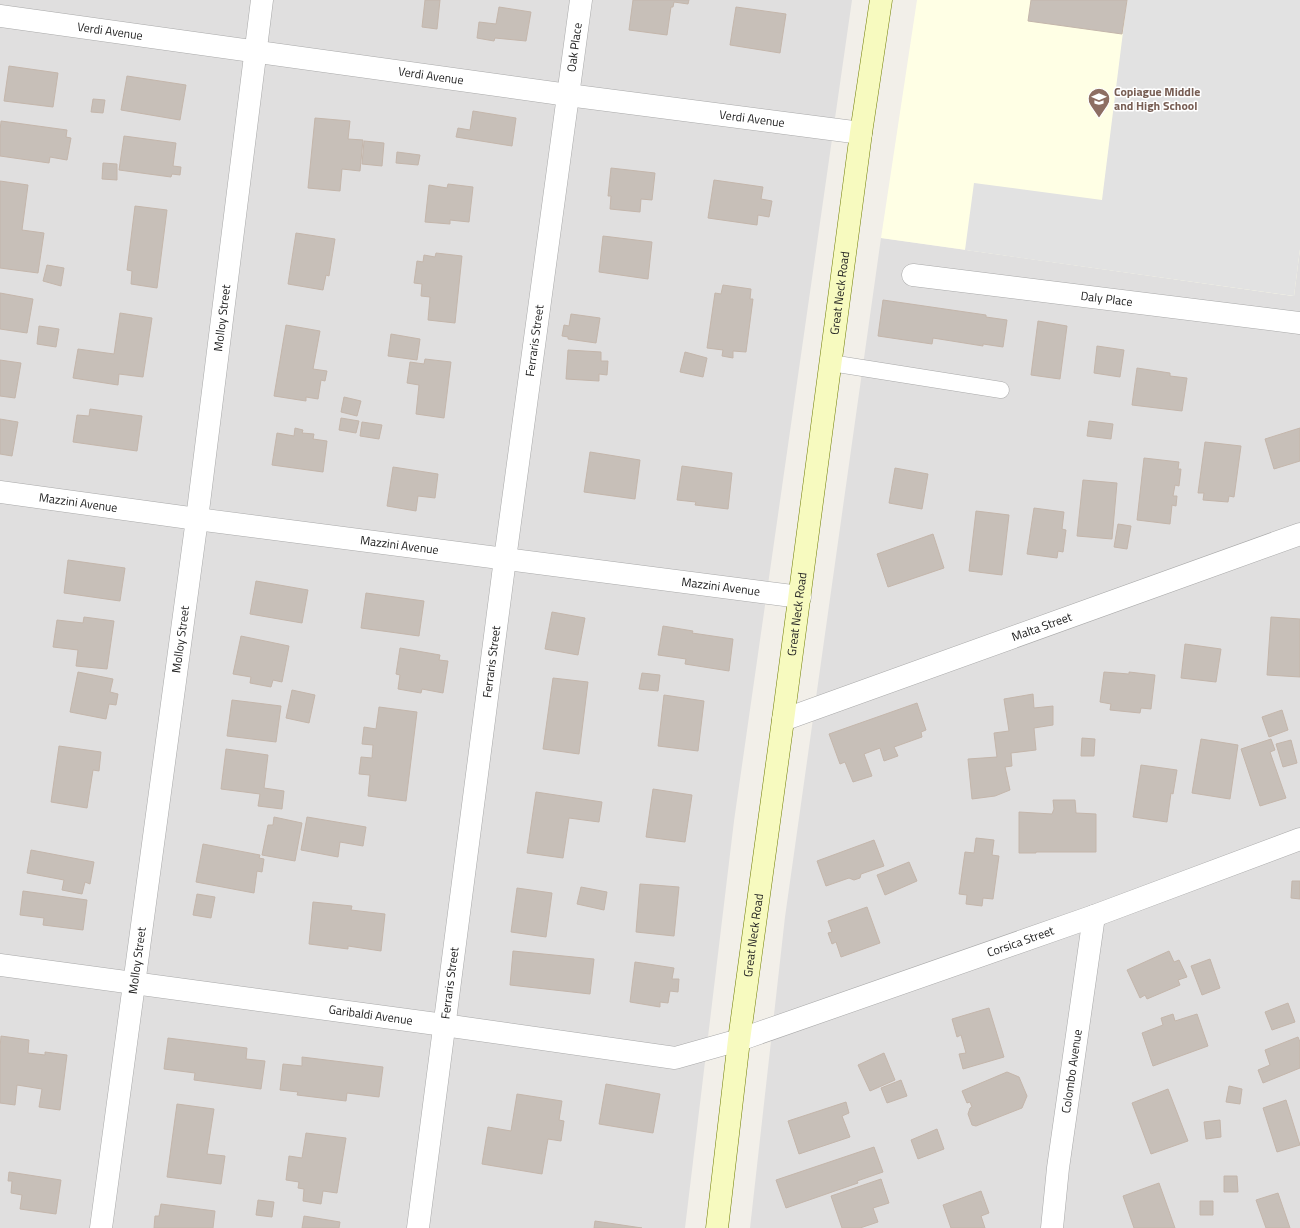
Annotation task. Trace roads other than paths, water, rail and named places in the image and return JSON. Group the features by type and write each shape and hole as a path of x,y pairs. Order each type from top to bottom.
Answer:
{"main road":[{"name":"Great Neck Road","path":"717,1228 739,1040 800,597 861,133 881,0"}],"street":[{"name":"Molloy Street","path":"101,1228 197,519 262,0"},
{"name":"Oak Place","path":"568,95 581,0"},
{"name":"Verdi Avenue","path":"0,16 568,95 861,133"},
{"name":"Ferraris Street","path":"418,1228 505,559 568,95"},
{"name":"Daly Place","path":"913,275 1300,323"},
{"name":"Mazzini Avenue","path":"0,492 800,597"},
{"name":"Malta Street","path":"783,720 1300,534"},
{"name":"Corsica Street","path":"739,1040 1094,916 1300,839"},
{"name":"Colombo Avenue","path":"1052,1228 1058,1168 1094,916"},
{"name":"Garibaldi Avenue","path":"0,965 675,1058 739,1040"}],"lane":[{"path":"831,363 1001,390"}],"place":[{"name":"Copiague Middle and High School","path":"1099,118"}]}
